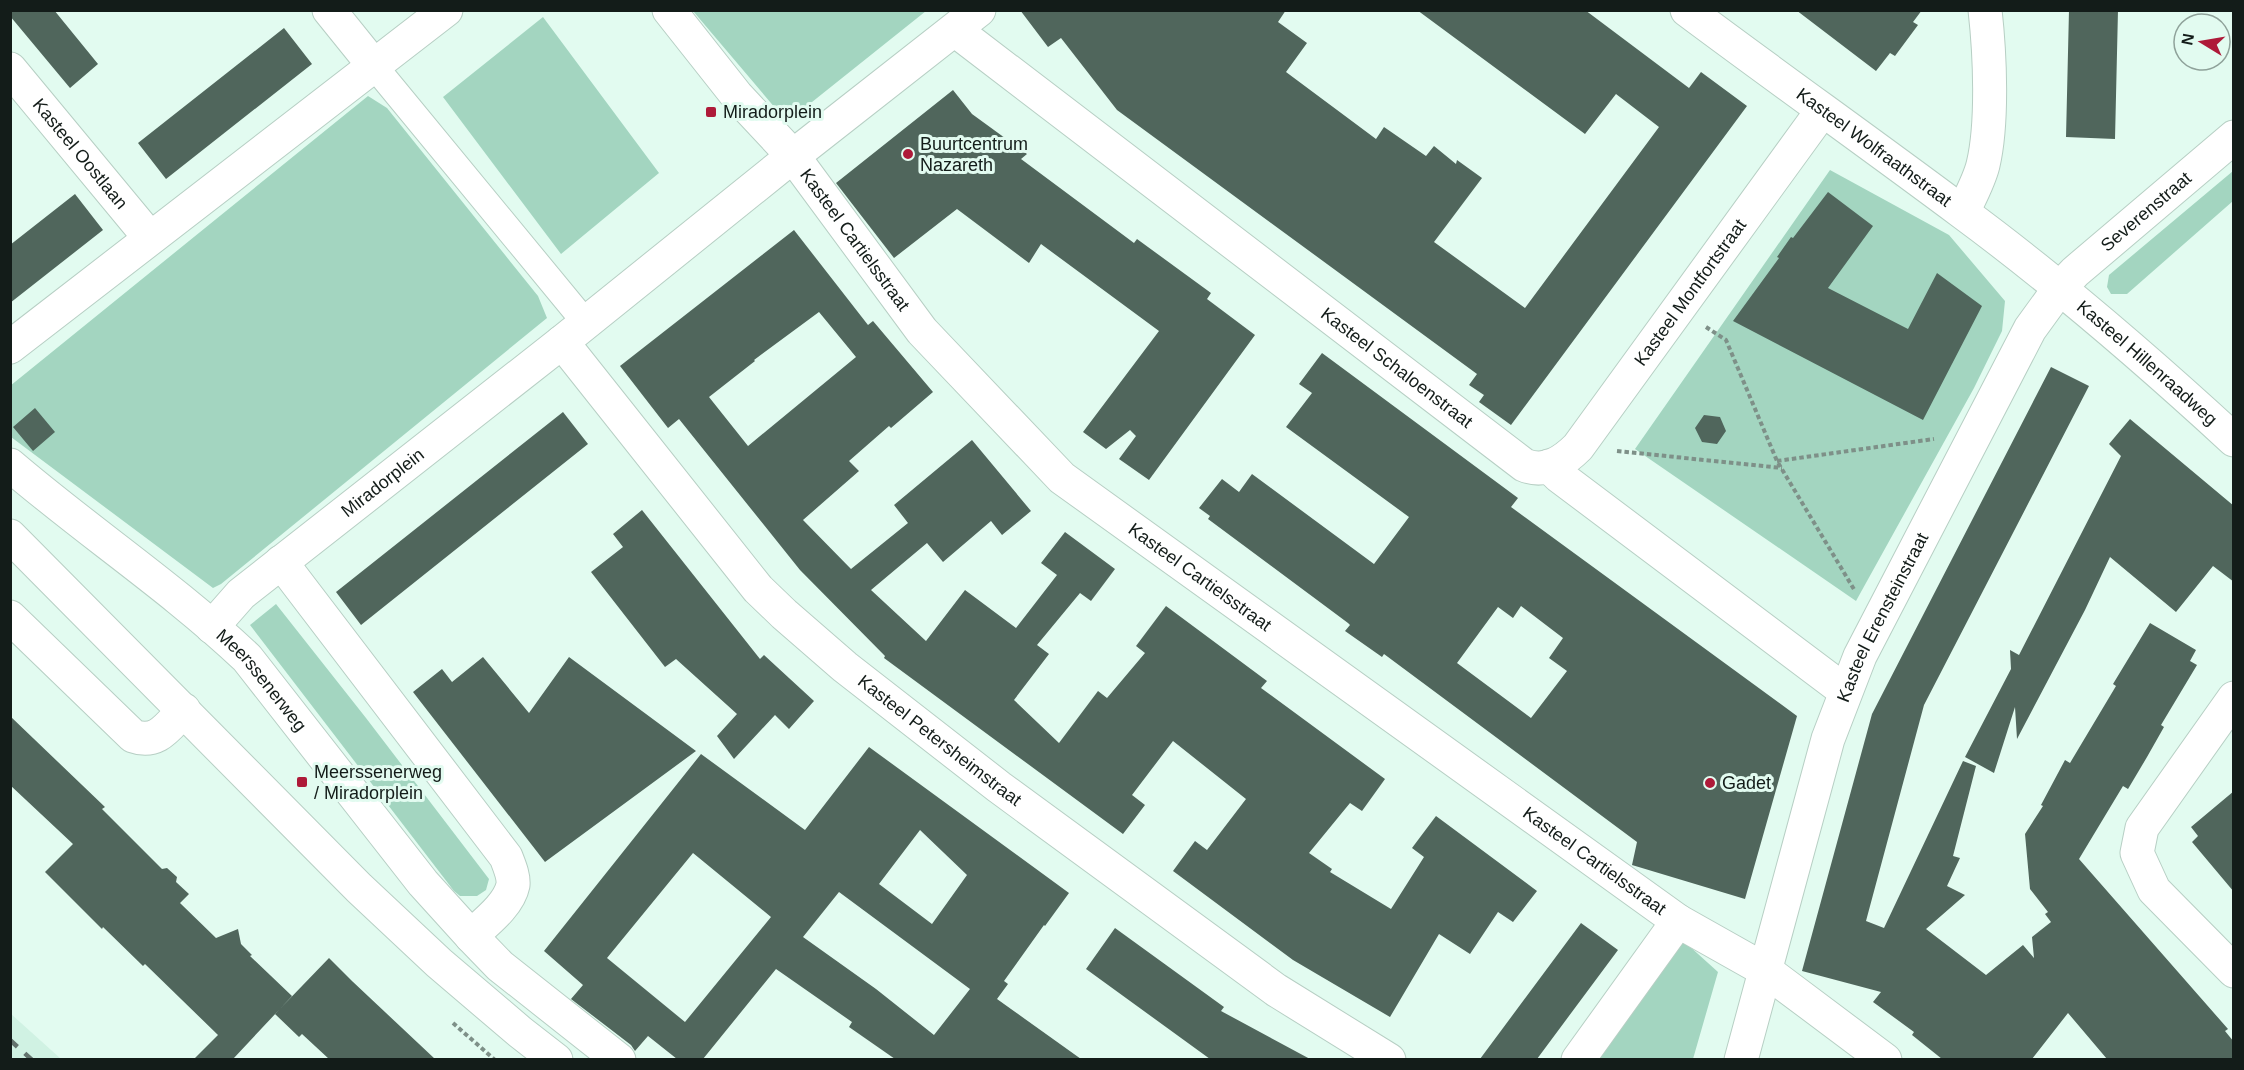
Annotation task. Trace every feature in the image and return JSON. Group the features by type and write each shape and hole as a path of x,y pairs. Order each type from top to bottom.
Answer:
{"street":[{"path":"329,10 375,67 574,332"},
{"path":"10,347 446,10"},
{"path":"669,10 737,96 793,156"},
{"name":"Kasteel Wolfraathstraat","path":"1687,10 1963,212 2059,289"},
{"path":"1963,212 1982,167 1987,143 1988,36 1985,10"},
{"name":"Miradorplein","path":"212,627 241,594 967,20"},
{"name":"Kasteel Schaloenstraat","path":"967,20 1524,465 1540,469 1549,466"},
{"name":"Kasteel Oostlaan","path":"10,69 150,238"},
{"name":"Kasteel Montfortstraat","path":"1549,466 1569,456 1578,447 1822,111"},
{"name":"Severenstraat","path":"2059,289 2084,264 2234,137"},
{"name":"Kasteel Cartielsstraat","path":"793,156 922,331 1062,478 1678,921 1765,970 1885,1059"},
{"name":"Kasteel Erensteinstraat","path":"1741,1059 1828,739 1845,691 1876,626 2030,329 2059,289"},
{"name":"Kasteel Hillenraadweg","path":"2059,289 2175,385 2234,440"},
{"name":"Kasteel Petersheimstraat","path":"574,332 758,589 784,614 845,667 999,787 1276,990 1389,1059"},
{"name":"Meerssenerweg","path":"10,465 212,627 256,669 423,883 471,936 500,966 619,1059"},
{"path":"1549,466 1559,476 1845,691"},
{"path":"10,536 359,888 439,963 520,1032 556,1059"},
{"path":"281,562 506,857 513,885 506,899 471,936"},
{"path":"10,617 133,736 142,739 158,736 184,710"},
{"path":"2234,698 2142,828 2137,853 2154,890 2234,971"},
{"path":"1578,1059 1678,921"}],"path":[{"path":"1678,308 1726,340 1777,461 1876,626"},
{"path":"1777,461 1976,433"},
{"path":"1578,447 1782,468"}],"shaded area":[{"path":"693,11 926,11 797,114 776,109"},
{"path":"543,17 659,173 561,254 443,97"},
{"path":"368,96 387,108 538,296 547,318 221,584 213,588 11,437 10,386"},
{"path":"1830,170 1949,235 2005,301 2002,331 1974,388 1856,601 1635,449"},
{"path":"2233,171 2233,201 2127,294 2111,294 2107,287 2109,275"},
{"path":"276,604 489,879 486,890 477,896 460,896 454,891 250,625"},
{"path":"1677,935 1718,972 1693,1059 1588,1060"},
{"path":"11,1014 61,1059 11,1059"}],"building":[{"path":"10,10 54,10 98,64 70,88 10,16"},
{"path":"1020,10 1286,10 1278,22 1307,43 1286,72 1376,139 1384,127 1426,156 1434,146 1456,164 1457,160 1482,178 1434,242 1525,308 1659,127 1616,94 1585,134 1417,10 1585,10 1689,88 1701,72 1747,106 1511,425 1479,402 1484,395 1469,385 1477,374 1117,110 1061,38 1048,47"},
{"path":"1796,10 1922,10 1913,22 1918,25 1895,56 1890,53 1876,71"},
{"path":"2069,10 2118,10 2115,139 2066,137"},
{"path":"284,28 312,64 166,179 138,143"},
{"path":"953,90 972,114 1027,154 1021,159 1134,243 1137,239 1211,293 1207,299 1255,335 1149,480 1119,459 1136,436 1130,430 1106,449 1083,432 1159,331 1041,244 1029,263 957,209 894,258 836,183"},
{"path":"1828,192 1873,226 1828,288 1908,329 1937,273 1982,306 1923,420 1733,321 1779,258 1777,257 1791,237 1793,238"},
{"path":"75,194 103,230 10,303 10,245"},
{"path":"794,230 868,325 873,321 933,392 849,461 859,471 803,520 851,569 908,523 894,505 972,440 1031,511 1002,535 991,521 943,562 927,543 871,590 926,641 965,590 1016,628 1057,575 1041,563 1065,532 1115,569 1091,601 1080,593 1037,645 1049,654 1014,700 1059,743 1098,691 1107,698 1145,653 1136,646 1166,606 1267,681 1261,688 1385,779 1362,811 1350,803 1309,853 1332,869 1330,872 1391,909 1424,857 1412,848 1436,816 1537,891 1513,922 1498,912 1470,954 1439,934 1390,1017 1293,960 1173,871 1195,841 1207,850 1246,799 1173,741 1132,795 1145,805 1123,834 884,658 885,656 800,570 679,419 668,428 620,366","holes":["819,312 856,357 748,446 709,397"]},
{"path":"1322,353 1518,498 1511,507 1797,716 1745,899 1632,865 1637,842 1384,654 1382,657 1345,631 1350,625 1348,623 1208,519 1210,516 1199,508 1222,479 1239,492 1252,474 1374,564 1409,517 1286,427 1312,393 1299,384","holes":["1521,606 1563,638 1549,658 1567,671 1531,718 1457,663 1498,607 1513,618"]},
{"path":"2051,367 2089,386 1924,705 1866,921 1884,928 1963,761 1976,766 1953,856 1960,858 1947,886 1965,895 1926,929 1986,975 2023,945 2034,958 2032,937 2051,922 2045,914 2048,912 2030,889 2025,834 2043,806 2041,805 2065,760 2070,763 2116,686 2113,684 2150,623 2196,650 2190,661 2197,665 2161,725 2164,727 2128,789 2123,786 2079,859 2228,1029 2225,1031 2234,1042 2234,1059 2107,1059 2068,1013 2032,1059 1942,1059 1912,1035 1914,1032 1873,1002 1881,992 1802,971 1872,714"},
{"path":"35,408 55,432 33,451 13,427"},
{"path":"563,412 588,444 361,625 336,592"},
{"path":"1704,415 1720,417 1726,431 1717,444 1702,442 1695,428"},
{"path":"2130,419 2234,506 2234,582 2213,566 2176,612 2110,557 2085,610 2017,739 2015,707 1994,773 1965,757 2011,669 2010,650 2019,655 2121,456 2109,444"},
{"path":"642,510 760,659 764,655 814,701 789,729 775,715 734,759 717,736 737,714 676,659 665,667 591,572 623,547 613,534"},
{"path":"483,657 529,713 569,657 696,751 545,862 413,692 442,669 452,682"},
{"path":"10,716 105,807 102,809 162,869 167,868 177,877 176,882 189,894 180,903 216,938 238,929 241,944 252,955 250,956 292,996 233,1059 194,1059 218,1035 145,964 143,966 103,927 102,929 45,872 73,844 10,785"},
{"path":"869,747 1069,893 1004,981 1008,984 997,999 1081,1059 895,1059 849,1027 852,1022 776,969 703,1059 677,1059 648,1036 635,1051 631,1045 571,999 583,985 544,951 701,754 805,830","holes":["920,830 967,875 932,924 879,884","693,853 771,917 685,1022 607,958","839,892 970,989 934,1035 876,989 803,937"]},
{"path":"2234,791 2234,892 2192,842 2198,836 2191,827"},
{"path":"1581,923 1618,950 1537,1059 1480,1059"},
{"path":"1115,928 1224,1007 1221,1011 1310,1059 1210,1059 1086,969"},
{"path":"329,958 435,1059 329,1059 302,1034 299,1037 275,1014"}],"railway":[{"path":"10,1040 32,1060"}],"place":[{"name":"Miradorplein","path":"711,112"},
{"name":"Buurtcentrum Nazareth","path":"908,154"},
{"name":"Meerssenerweg / Miradorplein","path":"302,782"},
{"name":"Gadet","path":"1710,783"}]}
